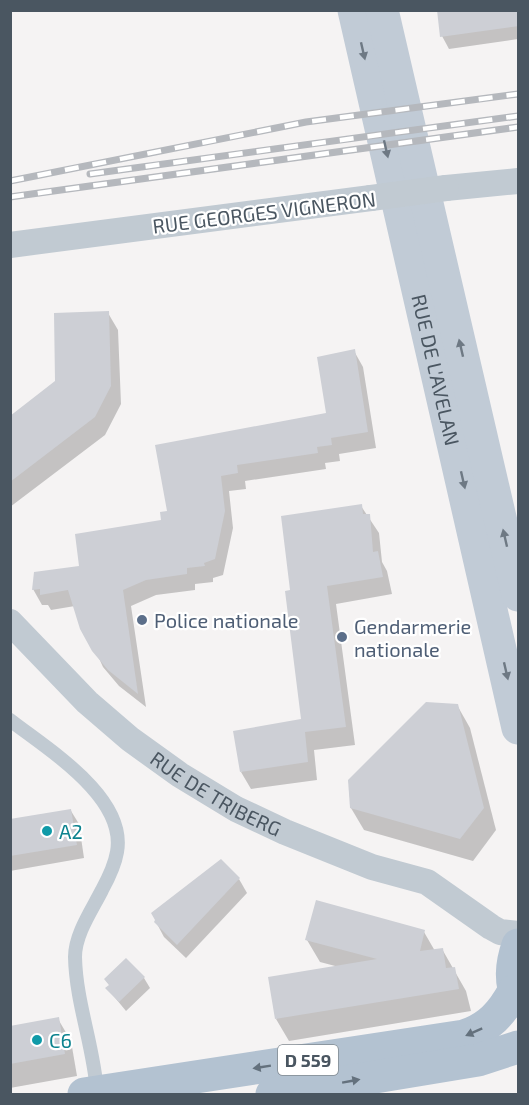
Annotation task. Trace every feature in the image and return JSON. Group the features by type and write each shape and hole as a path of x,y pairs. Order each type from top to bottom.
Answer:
{"main road":[{"name":"RUE DE L'AVELAN","path":"354,10 519,728"},
{"name":"RUE DE L'AVELAN","path":"382,10 519,594"},
{"name":"D 559","path":"91,1093 464,1036 490,1024 506,1006 516,977"},
{"name":"D 559","path":"272,1095 478,1059 519,1047"}],"street":[{"name":"RUE GEORGES VIGNERON","path":"10,245 446,188 519,181"},
{"name":"RUE DE TRIBERG","path":"10,622 87,702 130,739 180,775 236,809 285,832 372,867 427,882 459,907 500,932 519,934"},
{"name":"RUE DE TRIBERG","path":"459,907 516,977"}],"lane":[{"path":"10,720 82,777 110,811 117,832 117,852 104,887 83,927 75,956 91,1093"}],"building":[{"path":"437,10 519,10 519,26 440,37"},
{"path":"109,311 111,386 95,417 10,482 10,416 55,381 54,313"},
{"path":"355,349 368,432 331,438 332,445 317,447 318,453 237,465 238,473 221,476 225,511 215,559 204,563 205,566 187,568 187,574 146,580 123,590 138,694 108,670 92,651 80,629 68,590 40,595 40,589 32,590 34,572 79,566 75,534 161,520 160,512 167,511 155,445 326,413 317,357"},
{"path":"362,504 363,514 370,514 373,552 378,551 383,577 327,586 346,727 305,732 308,762 240,772 233,731 301,719 285,591 290,590 281,516"},
{"path":"426,702 458,704 484,808 460,839 350,808 348,780"},
{"name":"A2","path":"71,809 77,845 10,856 10,819"},
{"path":"221,859 240,878 177,945 154,922 151,913"},
{"path":"316,900 425,930 420,951 443,948 446,968 455,967 459,989 275,1019 268,977 377,959 305,940"},
{"path":"126,958 145,977 119,1002 105,988 109,985 104,979"},
{"name":"C6","path":"59,1017 65,1054 10,1064 10,1026"}],"railway":[{"path":"10,181 306,122 518,94"},
{"path":"90,174 518,116"},
{"path":"10,197 518,127"}],"place":[{"name":"Police nationale","path":"142,620"},
{"name":"Gendarmerie nationale","path":"342,637"},
{"name":"A2","path":"47,831"},
{"name":"C6","path":"37,1040"}]}
